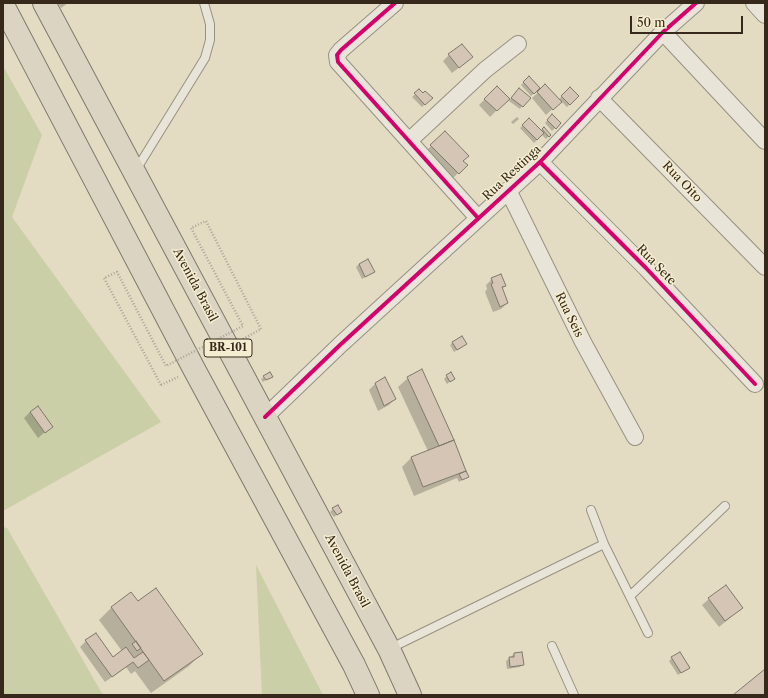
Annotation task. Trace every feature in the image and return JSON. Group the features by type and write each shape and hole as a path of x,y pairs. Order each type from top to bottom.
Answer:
{"highway":[{"name":"Avenida Brasil","path":"44,3 388,649 410,695"},
{"name":"BR-101","path":"3,5 194,369 354,665 368,695"}],"street":[{"path":"396,3 341,50 337,59 342,69 410,140 478,218"},
{"name":"Rua Restinga","path":"265,417 508,190 540,162 663,32 696,3"},
{"path":"754,3 765,15"},
{"path":"663,32 765,141"},
{"path":"410,140 485,70 518,44"},
{"name":"Rua Oito","path":"600,98 765,267"},
{"name":"Rua Sete","path":"540,162 646,268 755,384"},
{"name":"Rua Seis","path":"508,190 583,342 634,437"}],"lane":[{"path":"135,172 205,58 210,40 210,24 204,3"},
{"path":"630,596 725,506"},
{"path":"591,510 604,544 648,633"},
{"path":"388,649 604,544"},
{"path":"552,646 574,695"}],"path":[{"path":"161,385 104,278 117,272 166,366 243,326 191,228 206,221 261,329"}],"green space":[{"path":"3,66 42,135 12,217 161,422 3,511"},
{"path":"3,527 7,528 103,695 3,695"},
{"path":"256,565 323,695 262,695"}],"building":[{"path":"462,44 473,57 459,68 448,54"},
{"path":"529,76 540,88 534,94 523,82"},
{"path":"545,84 562,102 553,110 537,92"},
{"path":"497,86 510,99 497,111 484,99"},
{"path":"570,87 579,96 570,105 561,96"},
{"path":"519,88 531,98 523,107 511,98"},
{"path":"419,89 423,93 425,91 433,98 425,105 414,93"},
{"path":"552,114 561,123 556,129 547,120"},
{"path":"529,118 544,133 537,140 522,125"},
{"path":"544,127 551,135 549,137 542,129"},
{"path":"445,131 469,156 463,161 468,165 459,174 430,145"},
{"path":"368,259 375,272 365,277 359,264"},
{"path":"501,274 506,286 502,287 508,303 500,307 491,284 493,283 491,278"},
{"path":"462,336 467,344 457,350 452,342"},
{"path":"422,369 454,440 439,446 407,377"},
{"path":"270,372 273,377 266,380 263,376"},
{"path":"451,372 455,379 450,382 446,375"},
{"path":"385,377 396,399 384,406 375,383"},
{"path":"38,406 53,427 45,433 30,412"},
{"path":"454,440 466,471 423,487 411,457"},
{"path":"466,471 469,477 462,480 459,474"},
{"path":"338,505 342,512 337,515 332,508"},
{"path":"726,585 743,608 725,621 708,598"},
{"path":"156,588 203,654 164,681 111,607 131,592 138,601"},
{"path":"96,633 113,657 126,647 134,658 143,652 149,660 138,668 133,662 112,677 85,640"},
{"path":"136,641 141,648 137,651 132,644"},
{"path":"522,652 524,665 510,667 509,657 514,657 514,653"},
{"path":"680,652 690,668 681,673 671,657"},
{"path":"765,669 765,695 733,695"}],"cycle path":[{"path":"395,3 341,50 337,55 338,62 478,218"},
{"path":"265,417 340,345 540,162 663,32 696,3"},
{"path":"540,162 646,268 755,384"}]}
